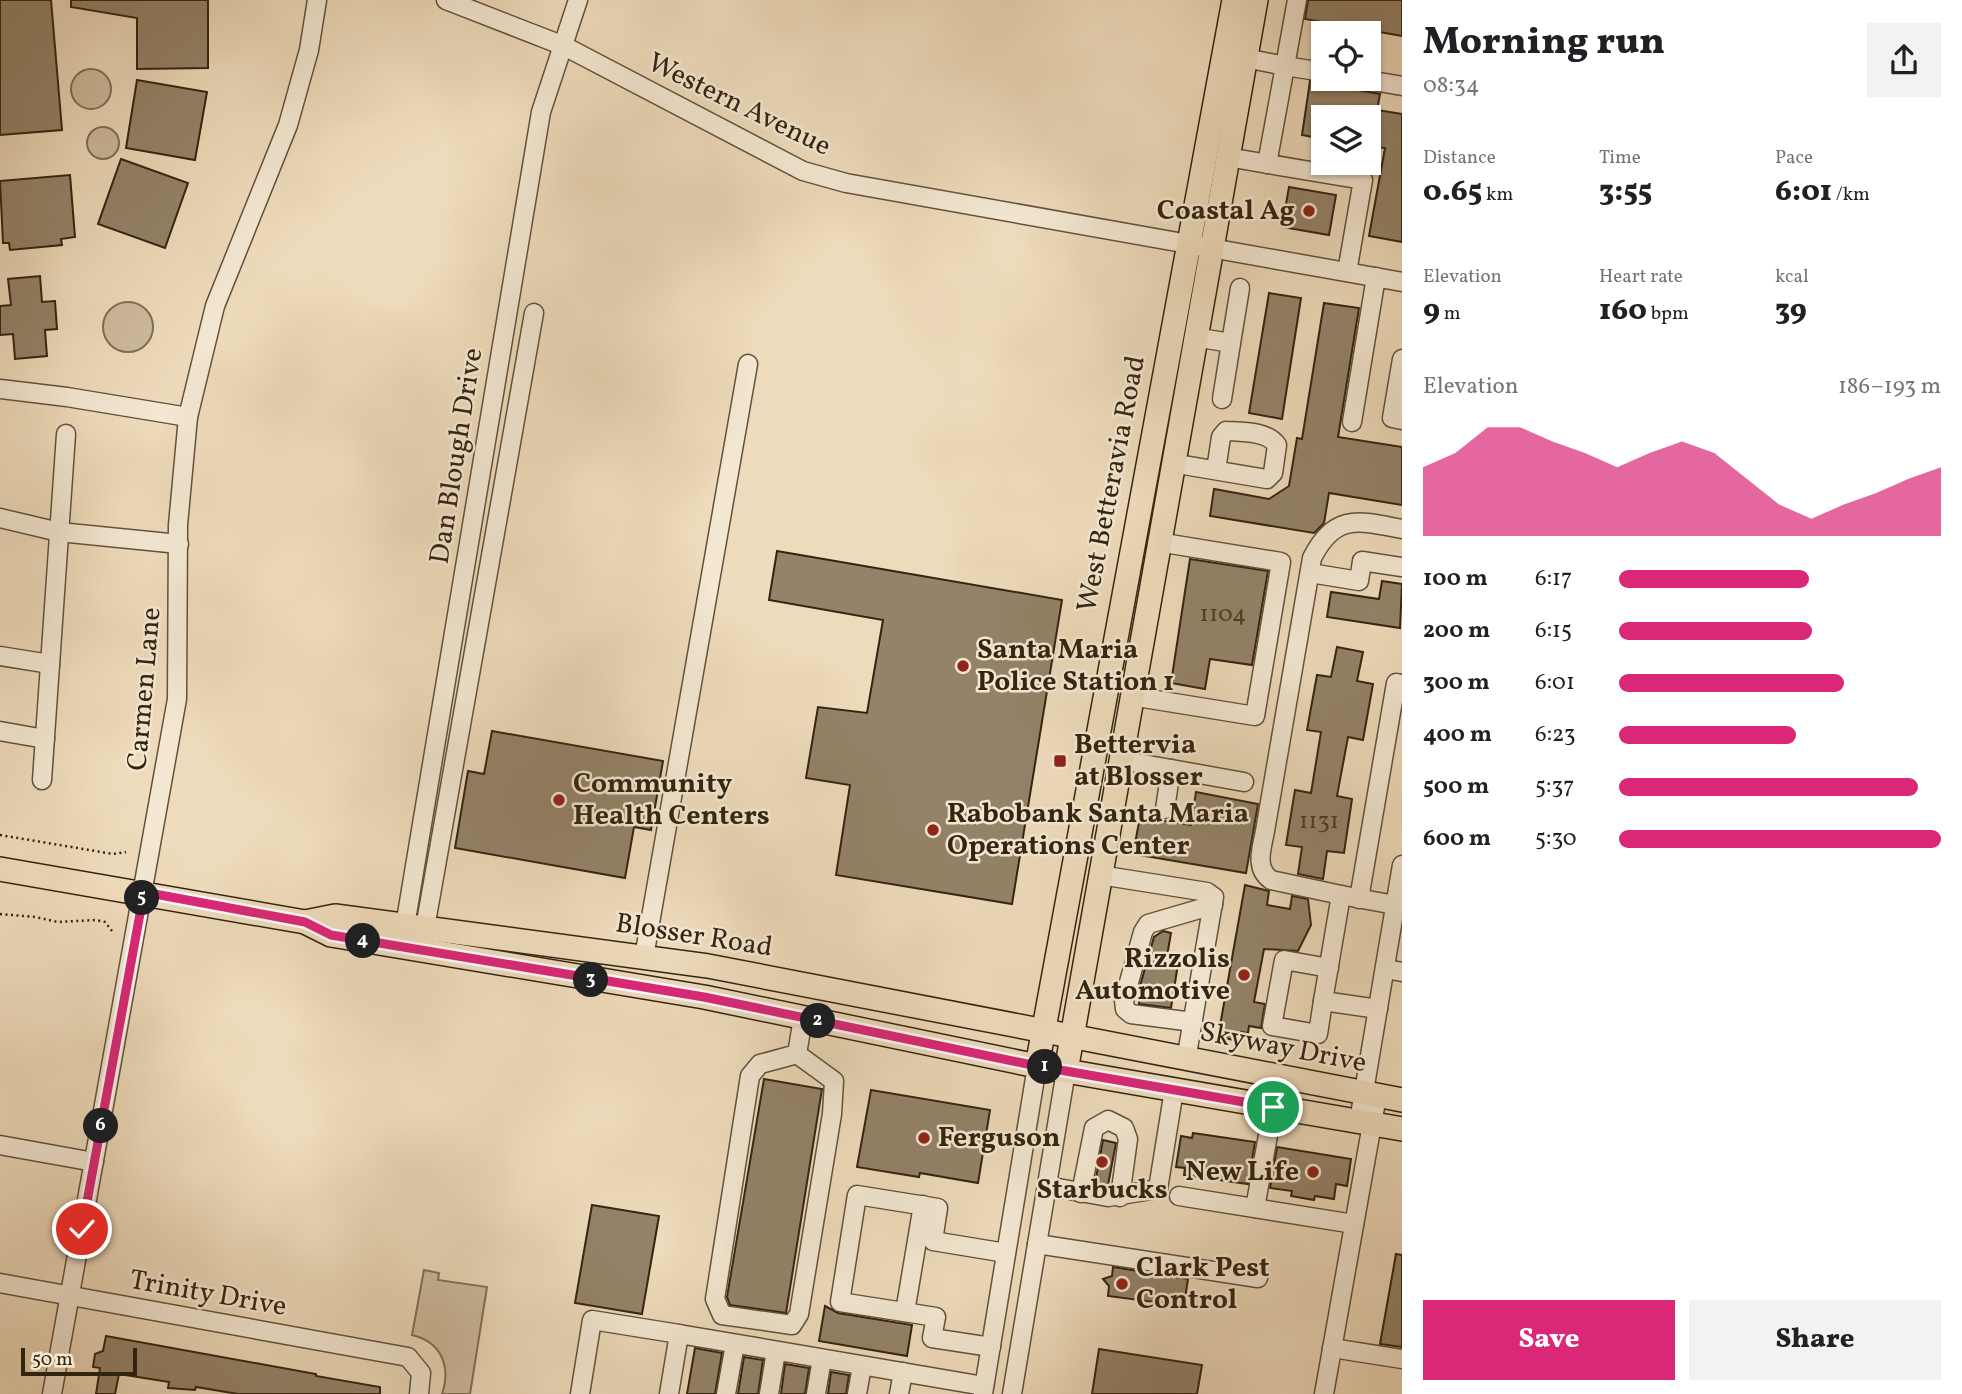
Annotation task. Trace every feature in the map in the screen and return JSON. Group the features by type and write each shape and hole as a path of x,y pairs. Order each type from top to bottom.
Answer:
{"main road":[{"name":"West Betteravia Road","path":"1037,1066 1199,247 1234,0"},
{"name":"West Betteravia Road","path":"1066,1071 1194,337 1199,247 1227,157 1256,0"},
{"name":"Blosser Road","path":"0,869 305,922 331,935 704,997 1066,1071"},
{"name":"Blosser Road","path":"305,922 335,916 708,966 1071,1038"},
{"name":"Skyway Drive","path":"1071,1038 1402,1100"},
{"name":"Skyway Drive","path":"1066,1071 1402,1129"}],"street":[{"name":"Carmen Lane","path":"52,1394 177,699 181,474 188,417 215,306 288,125 309,50 317,0"},
{"name":"Western Avenue","path":"446,0 564,46 803,171 846,183 1402,282"},
{"name":"Dan Blough Drive","path":"415,927 541,112 578,0"},
{"path":"1267,164 1297,0"},
{"path":"1245,58 1311,70"},
{"path":"1381,82 1402,86"},
{"path":"1227,157 1363,180 1347,272"},
{"path":"1352,422 1376,277"},
{"path":"1222,399 1240,288"},
{"path":"415,927 534,313"},
{"path":"1194,337 1231,343"},
{"path":"1402,359 1392,418 1402,420"},
{"path":"644,957 748,364"},
{"path":"0,389 188,417"},
{"path":"42,780 66,434"},
{"path":"1172,463 1216,470"},
{"path":"0,518 11,518 59,532 179,544"},
{"path":"1395,905 1271,880 1264,876 1259,864 1310,573 1318,547 1348,522 1356,520 1402,529"},
{"path":"1131,696 1255,716 1281,562 1158,542"},
{"path":"1310,573 1359,581 1362,561 1402,567"},
{"path":"0,656 50,664"},
{"path":"1329,968 1284,960 1272,1026 1318,1034 1329,968 1350,897 1396,683 1402,684"},
{"path":"0,731 45,739"},
{"path":"1120,760 1244,782"},
{"path":"1165,809 1171,769"},
{"path":"1324,1394 1354,1224 1378,1009 1393,971 1395,905 1402,865"},
{"path":"1100,875 1206,892 1214,897 1186,1060"},
{"path":"1193,1022 1131,1014 1125,1009 1124,1000 1148,924 1213,905"},
{"path":"1323,1001 1378,1009"},
{"path":"797,1054 803,1018"},
{"path":"797,1054 834,1081 832,1114 799,1314 792,1325 722,1315 715,1299 750,1076 761,1064 797,1054"},
{"name":"West Betteravia Road","path":"983,1390 1037,1066"},
{"name":"West Betteravia Road","path":"1012,1394 1066,1071"},
{"path":"1046,1186 1120,1197 1158,1189 1174,1090"},
{"path":"1255,1208 1273,1107"},
{"path":"1081,1192 1094,1128 1108,1120 1124,1128 1128,1139 1120,1197"},
{"path":"0,1145 94,1162"},
{"path":"990,1347 932,1338 936,1317 840,1302 857,1195 938,1208 933,1241 1006,1253"},
{"path":"1179,1196 1354,1224"},
{"path":"905,1312 923,1205"},
{"path":"1037,1244 1258,1278"},
{"name":"Trinity Drive","path":"0,1283 408,1357 421,1373 419,1394"},
{"path":"580,1394 592,1320 903,1373 983,1390"},
{"path":"669,1394 679,1334"},
{"path":"726,1394 735,1344"},
{"path":"1332,1348 1402,1359"},
{"path":"769,1394 776,1351"},
{"path":"816,1394 822,1359"},
{"path":"858,1394 862,1366"},
{"path":"899,1394 903,1373"}],"path":[{"path":"0,835 113,854 126,852"},
{"path":"0,914 58,922 96,920 105,922 112,931"}],"shaded area":[{"path":"91,69 99,70 105,75 110,81 110,97 105,103 99,108 91,109 83,108 77,103 72,97 71,89 72,81 77,75 83,70"},
{"path":"103,127 114,132 119,143 114,154 103,159 92,154 87,143 92,132"},
{"path":"128,302 146,309 153,327 146,345 128,352 110,345 103,327 110,309"},
{"path":"424,1270 439,1273 438,1280 487,1287 470,1394 442,1394 445,1374 442,1357 431,1343 412,1335"}],"building":[{"path":"0,0 51,0 62,130 0,135"},
{"path":"71,0 208,0 208,68 137,69 137,18 71,7"},
{"path":"1308,0 1402,0 1402,36 1381,32 1381,21 1305,19"},
{"path":"137,80 207,92 195,160 126,148"},
{"path":"1310,81 1311,91 1364,91 1380,94 1378,105 1311,105 1311,137 1302,135"},
{"path":"1381,111 1402,114 1402,242 1369,236 1385,148 1381,148"},
{"path":"121,159 188,183 165,248 98,224"},
{"path":"70,175 75,237 61,239 62,245 10,250 9,243 3,243 0,181"},
{"name":"Coastal Ag","path":"1289,187 1336,195 1329,235 1282,227"},
{"path":"40,276 42,302 55,301 57,329 45,330 47,356 15,359 13,334 0,335 0,306 11,305 8,279"},
{"path":"1269,293 1301,298 1282,419 1249,413"},
{"path":"1324,303 1359,308 1338,437 1402,447 1402,505 1329,493 1324,523 1314,533 1210,516 1214,489 1269,499 1289,486 1297,438 1302,439"},
{"path":"777,551 1062,600 1012,904 836,875 850,785 806,778 818,707 867,713 883,620 769,600"},
{"path":"1190,559 1268,571 1252,665 1210,659 1205,689 1171,683"},
{"path":"1382,581 1402,584 1400,628 1327,617 1331,592 1379,599"},
{"path":"1337,647 1363,652 1357,681 1373,684 1363,740 1348,737 1337,796 1352,799 1344,853 1327,851 1323,879 1298,874 1302,847 1286,845 1295,790 1311,793 1321,732 1307,730 1317,675 1331,677"},
{"name":"Community Health Centers","path":"492,731 663,761 651,830 634,827 625,878 455,848 468,771 484,774"},
{"path":"1196,792 1258,804 1246,873 1133,854 1140,817 1191,825"},
{"path":"1245,885 1269,891 1267,905 1290,909 1292,896 1308,899 1311,925 1298,951 1264,949 1254,1002 1265,1004 1261,1028 1249,1026 1248,1033 1241,1032 1240,1041 1218,1037"},
{"path":"1163,931 1171,933 1166,962 1178,964 1171,1008 1139,1004 1140,986 1154,937"},
{"path":"764,1079 822,1089 786,1313 730,1305 727,1297"},
{"name":"Ferguson","path":"871,1090 990,1110 978,1183 920,1173 919,1177 857,1167"},
{"path":"1193,1133 1255,1142 1248,1184 1184,1175 1185,1168 1176,1167 1181,1136 1192,1138"},
{"path":"1103,1140 1116,1143 1108,1185 1095,1183"},
{"name":"New Life","path":"1277,1147 1351,1159 1347,1186 1336,1184 1334,1199 1315,1196 1314,1200 1291,1196 1292,1191 1270,1188"},
{"path":"592,1205 659,1216 642,1314 575,1303"},
{"path":"1396,1254 1402,1255 1402,1347 1380,1344"},
{"path":"1113,1267 1188,1279 1184,1306 1108,1296 1109,1286 1103,1279 1112,1276"},
{"path":"825,1306 838,1313 912,1325 907,1356 819,1341"},
{"path":"106,1336 380,1387 380,1394 238,1394 196,1387 195,1390 168,1388 169,1382 119,1374 115,1394 96,1394 100,1368 93,1367 95,1354 103,1351"},
{"path":"695,1348 722,1353 715,1394 687,1394"},
{"path":"1099,1349 1202,1365 1197,1394 1092,1394"},
{"path":"744,1357 763,1360 758,1394 738,1394"},
{"path":"785,1364 809,1368 805,1394 781,1394"},
{"path":"831,1372 849,1375 846,1394 828,1394"}],"place":[{"name":"Coastal Ag","path":"1309,211"},
{"name":"Santa Maria Police Station 1","path":"963,666"},
{"name":"Bettervia at Blosser","path":"1060,761"},
{"name":"Community Health Centers","path":"559,800"},
{"name":"Rabobank Santa Maria Operations Center","path":"933,830"},
{"name":"Rizzolis Automotive","path":"1244,975"},
{"name":"Ferguson","path":"924,1138"},
{"name":"Starbucks","path":"1102,1162"},
{"name":"New Life","path":"1313,1172"},
{"name":"Clark Pest Control","path":"1122,1284"}],"route":[{"path":"82,1229 144,892 305,922 331,935 704,997 1037,1066 1273,1107"}]}
